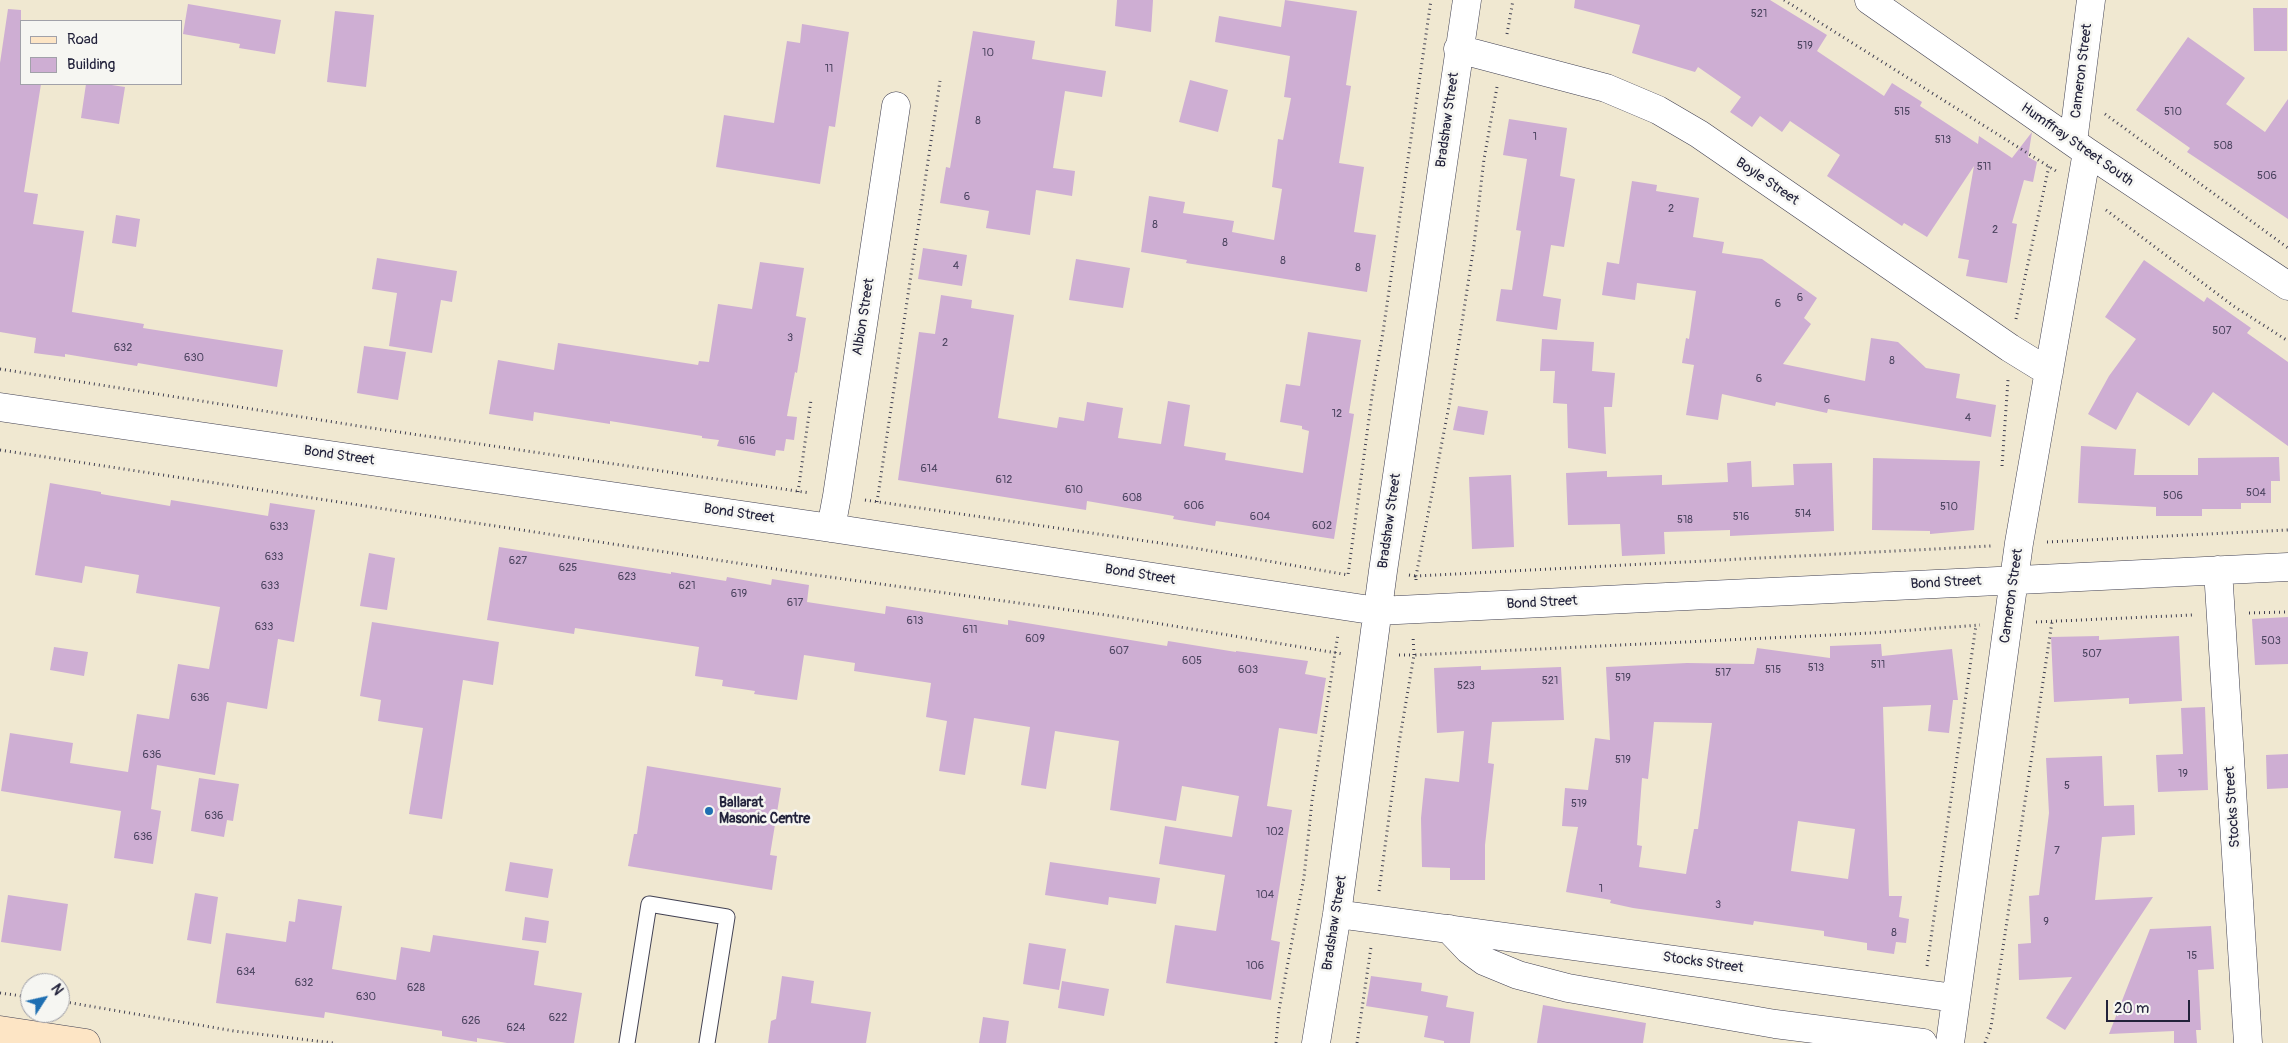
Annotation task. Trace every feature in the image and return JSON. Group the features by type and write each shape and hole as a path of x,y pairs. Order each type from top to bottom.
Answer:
{"main road":[{"path":"0,1030 86,1043"}],"street":[{"name":"Bradshaw Street","path":"1316,1043 1337,914 1377,611 1466,0"},
{"name":"Humffray Street South","path":"1869,0 2080,147 2288,286"},
{"name":"Cameron Street","path":"1951,1043 2014,580 2008,545 2049,372 2079,190 2079,96 2091,0"},
{"name":"Boyle Street","path":"1458,49 1606,88 1658,110 1699,134 2010,348 2049,372"},
{"name":"Albion Street","path":"830,528 837,496 896,106"},
{"name":"Bond Street","path":"0,407 830,528 1377,611 2288,568"},
{"name":"Stocks Street","path":"2218,570 2248,1043"},
{"name":"Stocks Street","path":"1337,914 1956,998"},
{"path":"1450,929 1462,944 1484,961 1518,975 1568,988 1774,1024 1923,1043"}],"lane":[{"path":"627,1043 649,904 727,917 706,1043"}],"path":[{"path":"0,369 73,382 798,492 837,496 1194,548 1348,575 1372,396 1431,0"},
{"path":"1784,0 2049,166 2232,305 2288,341"},
{"path":"1502,62 1484,159 1474,245 1449,406 1416,576 2288,530"},
{"path":"877,502 940,81"},
{"path":"2079,96 2288,248"},
{"path":"2002,467 2010,348 2049,166"},
{"path":"798,492 812,400"},
{"path":"0,450 815,575 1113,616 1335,654 1312,801 1304,876 1279,1010 1276,1043"},
{"path":"1985,1043 1991,1027 2052,622 2288,612"},
{"path":"1357,1043 1399,744 1414,655 1872,633 1976,625 1923,993"},
{"path":"0,993 20,996"},
{"path":"70,1003 234,1031 334,1043"}],"building":[{"path":"1117,0 1153,0 1151,32 1115,26"},
{"path":"1285,0 1357,11 1346,85 1351,86 1339,163 1364,167 1354,232 1376,235 1367,292 1186,263 1187,260 1141,252 1149,196 1185,202 1183,213 1234,221 1232,232 1274,240 1282,189 1272,187 1278,139 1283,140 1291,98 1284,97 1290,56 1215,42 1219,16 1281,27"},
{"path":"1575,0 1770,0 1827,35 1817,51 1884,96 1892,83 1922,102 1920,106 1978,144 1979,136 2012,158 2032,132 2028,157 2037,162 2033,182 2024,180 2012,223 2017,224 2007,283 1966,276 1969,260 1958,258 1974,166 1927,237 1904,223 1902,226 1827,176 1840,155 1790,121 1782,132 1760,116 1752,127 1730,112 1741,97 1698,67 1695,72 1632,53 1640,25 1574,8"},
{"path":"188,4 281,20 275,54 239,48 240,44 183,34"},
{"path":"2253,8 2287,8 2287,51 2254,51"},
{"path":"8,9 21,10 20,85 41,85 24,192 38,194 33,224 84,231 72,312 144,324 143,328 283,350 277,387 138,363 137,366 65,354 65,357 34,353 36,338 0,332 0,63"},
{"path":"335,11 374,15 366,87 327,82"},
{"path":"802,24 849,32 835,127 829,126 820,184 716,167 724,115 774,123 787,41 800,43"},
{"path":"973,31 1035,41 1032,59 1106,71 1102,97 1065,91 1053,168 1075,171 1072,196 1036,190 1030,235 986,228 989,211 940,203 946,167 950,168"},
{"path":"2188,37 2245,78 2226,104 2265,132 2288,99 2288,219 2187,152 2190,148 2136,110"},
{"path":"1190,80 1228,90 1218,132 1179,122"},
{"path":"86,85 125,87 119,124 81,118"},
{"path":"1509,119 1567,128 1560,176 1575,179 1564,247 1551,245 1543,296 1561,299 1557,330 1496,321 1501,289 1512,290 1521,231 1516,230 1527,159 1503,155"},
{"path":"1632,181 1657,185 1656,191 1699,198 1693,237 1724,242 1722,253 1762,259 1817,298 1804,318 1811,324 1783,364 1865,381 1871,338 1898,342 1926,368 1960,374 1956,398 1996,405 1991,437 1828,409 1827,413 1776,402 1775,406 1722,394 1718,420 1686,415 1694,365 1682,363 1686,338 1689,339 1696,291 1637,283 1635,300 1602,295 1607,262 1619,264"},
{"path":"116,215 140,219 136,247 112,243"},
{"path":"923,248 967,255 962,286 918,279"},
{"path":"377,258 457,271 452,302 441,300 432,353 389,346 397,293 372,289"},
{"path":"1076,259 1130,268 1123,308 1069,300"},
{"path":"2144,260 2204,302 2207,297 2251,328 2247,333 2288,362 2288,446 2213,392 2189,426 2137,392 2116,430 2088,414 2109,376 2136,339 2105,317"},
{"path":"760,262 804,268 796,316 806,318 797,373 795,372 787,416 797,417 794,440 786,439 784,451 776,450 775,456 717,446 719,440 702,438 702,436 610,421 610,424 534,412 533,421 489,414 498,360 554,370 558,343 698,365 699,361 709,362 718,304 752,309"},
{"path":"941,295 972,300 971,308 1014,315 998,418 1057,428 1059,417 1084,421 1087,402 1123,408 1118,438 1161,444 1168,401 1190,405 1184,446 1226,453 1225,460 1303,473 1309,431 1302,429 1302,426 1280,422 1286,384 1300,386 1308,332 1361,340 1349,413 1354,414 1334,539 1216,521 1215,526 1173,519 1174,516 1087,501 1086,510 898,480 919,332 935,334"},
{"path":"1542,339 1594,342 1592,371 1615,373 1612,407 1604,407 1606,454 1568,448 1567,404 1553,403 1555,371 1540,371"},
{"path":"364,346 406,352 398,400 357,393"},
{"path":"1458,406 1488,411 1484,435 1453,430"},
{"path":"2081,446 2136,449 2134,475 2198,475 2198,458 2279,457 2280,481 2271,481 2271,503 2241,503 2241,509 2202,509 2202,516 2156,516 2156,507 2078,503"},
{"path":"1873,458 1980,461 1974,530 1930,534 1930,531 1872,530"},
{"path":"1751,461 1752,487 1794,485 1793,464 1832,463 1834,531 1730,536 1730,530 1664,532 1665,554 1622,556 1620,524 1568,525 1566,473 1607,471 1607,477 1662,475 1662,485 1728,482 1727,463"},
{"path":"1511,475 1514,547 1472,549 1469,477"},
{"path":"50,483 170,506 171,500 268,516 270,503 315,510 294,642 278,639 267,709 227,702 215,775 157,765 151,809 161,811 153,864 114,858 121,811 1,791 10,733 73,743 70,763 128,772 137,714 169,719 178,664 209,669 220,607 136,593 139,575 85,566 82,583 35,575"},
{"path":"499,547 726,581 727,577 771,585 772,579 809,585 807,602 885,614 886,606 1008,625 1008,620 1167,646 1168,641 1308,661 1305,674 1326,678 1317,734 1279,728 1267,806 1292,810 1271,940 1280,942 1271,1000 1166,983 1175,925 1216,931 1225,875 1159,864 1165,826 1232,837 1239,796 1182,786 1176,821 1110,810 1119,741 1055,731 1046,789 1021,785 1030,727 974,718 965,775 939,771 947,721 926,717 931,683 854,671 855,663 804,655 797,700 754,694 755,691 722,686 723,680 695,676 699,647 575,628 574,634 487,620"},
{"path":"369,553 395,558 387,610 360,606"},
{"path":"2288,617 2288,664 2255,665 2252,619"},
{"path":"372,622 499,642 493,685 463,680 442,819 409,814 423,728 378,721 381,700 360,696"},
{"path":"2099,636 2099,640 2179,636 2182,701 2129,704 2129,698 2054,702 2051,637"},
{"path":"1881,644 1882,656 1952,649 1958,700 1953,700 1949,733 1928,731 1931,705 1883,707 1889,896 1902,896 1899,917 1909,919 1906,943 1896,942 1894,954 1867,950 1867,943 1824,936 1824,931 1754,921 1753,925 1633,908 1610,903 1611,900 1566,892 1578,827 1562,826 1565,788 1588,790 1595,738 1610,740 1606,667 1687,663 1754,664 1757,648 1830,658 1830,646","holes":["1654,722 1712,723 1698,829 1694,829 1686,874 1639,867 1642,846 1637,845 1642,778 1648,779","1798,821 1855,829 1848,879 1791,871"]},
{"path":"54,647 88,652 84,676 50,670"},
{"path":"1481,666 1481,670 1561,667 1564,720 1492,722 1488,763 1494,764 1485,845 1485,880 1450,880 1450,868 1422,867 1421,818 1425,778 1459,782 1464,731 1437,733 1434,668"},
{"path":"2205,707 2208,790 2158,792 2156,755 2183,754 2181,708"},
{"path":"2288,754 2288,788 2267,789 2266,755"},
{"path":"2102,756 2104,806 2134,805 2135,835 2102,837 2095,900 2153,897 2065,1030 2046,1018 2072,977 2019,980 2018,944 2031,943 2029,896 2039,895 2049,813 2046,758"},
{"name":"Ballarat Masonic Centre","path":"647,766 781,788 770,855 777,856 772,890 628,866 634,834 637,834"},
{"path":"199,778 239,784 233,821 227,820 224,837 191,831"},
{"path":"510,862 553,869 548,898 505,891"},
{"path":"1050,862 1160,878 1156,904 1109,897 1108,905 1045,895"},
{"path":"195,893 218,897 211,944 187,940"},
{"path":"8,895 68,904 61,951 1,942"},
{"path":"298,899 342,906 332,969 396,980 401,947 430,952 433,935 539,951 534,985 582,993 574,1043 507,1043 477,1038 477,1042 442,1036 442,1031 325,1012 324,1018 216,1003 226,933 286,942 289,921 295,922"},
{"path":"525,917 549,921 546,943 522,940"},
{"path":"2211,926 2214,969 2198,970 2201,1030 2196,1030 2197,1043 2174,1043 2174,1031 2109,1034 2150,929"},
{"path":"1029,943 1066,949 1059,990 1023,984"},
{"path":"782,976 814,981 811,1003 871,1012 866,1043 768,1043 771,1021 776,1019"},
{"path":"1371,976 1422,983 1421,991 1448,996 1446,1007 1474,1012 1470,1043 1444,1043 1444,1041 1424,1037 1428,1016 1366,1006"},
{"path":"1062,981 1109,989 1104,1016 1058,1008"},
{"path":"1543,1005 1646,1023 1643,1043 1537,1043"},
{"path":"983,1017 1009,1021 1006,1043 979,1043"}],"place":[{"name":"Ballarat Masonic Centre","path":"709,811"}]}
